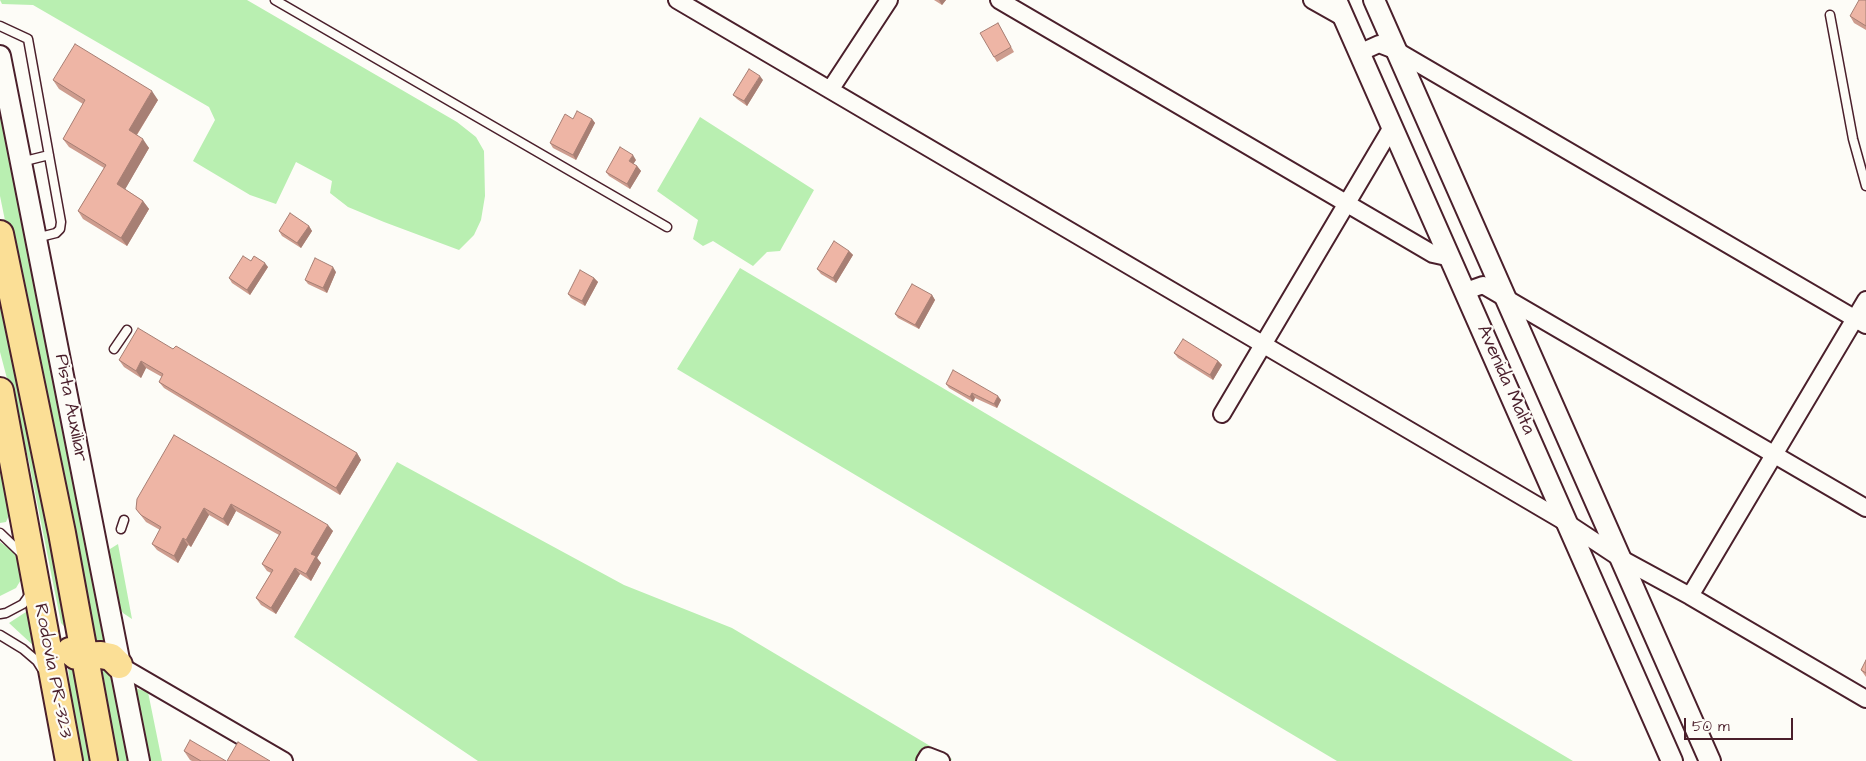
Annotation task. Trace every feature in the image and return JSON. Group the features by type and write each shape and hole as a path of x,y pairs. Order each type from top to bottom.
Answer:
{"highway":[{"name":"Rodovia PR-323","path":"0,234 62,533 104,653 104,761"},
{"path":"0,391 3,416 61,638 68,649 76,656 104,653"},
{"name":"Rodovia PR-323","path":"3,416 69,761"}],"street":[{"path":"677,0 1567,523 1620,558 1690,596 1866,699"},
{"path":"830,90 889,0"},
{"path":"999,0 1434,254 1451,258"},
{"path":"1312,0 1340,9"},
{"name":"Avenida Malta","path":"1374,0 1710,761"},
{"name":"Avenida Malta","path":"1340,9 1672,761"},
{"path":"1359,52 1379,44 1397,51 1860,322"},
{"name":"Pista Auxiliar","path":"0,56 36,238 104,653 139,761"},
{"path":"1222,414 1392,127"},
{"path":"1466,291 1483,285 1866,508"},
{"path":"1690,596 1773,453 1860,322 1866,300"},
{"path":"104,653 284,761"},
{"path":"925,761 928,756 941,761"}],"lane":[{"path":"275,0 667,227"},
{"path":"1830,15 1852,139 1866,186"},
{"path":"0,26 28,39 49,155 60,229 56,233 36,238"},
{"path":"21,162 49,155"},
{"path":"114,349 127,330"},
{"path":"17,529 20,520 20,500"},
{"path":"121,529 124,520"},
{"path":"0,533 25,557 34,574 31,592 23,604 0,614"},
{"path":"0,533 9,534"},
{"path":"0,634 37,661 49,680 60,714"}],"green space":[{"path":"0,0 247,0 457,122 476,137 484,151 485,196 481,220 474,235 459,250 384,222 348,207 330,193 332,181 296,162 276,204 250,195 193,161 215,120 209,107 33,5 2,4"},
{"path":"0,96 105,638 102,643 92,645 0,196"},
{"path":"700,117 814,190 780,251 767,252 753,266 713,241 703,246 693,239 698,220 657,191"},
{"path":"740,268 1573,761 1337,761 677,369"},
{"path":"0,276 73,636 61,623 29,462 0,352"},
{"path":"0,459 10,513 6,522 0,523"},
{"path":"397,462 624,585 732,628 952,759 951,761 478,761 294,637"},
{"path":"0,542 13,551 17,558 22,578 16,588 0,596"},
{"path":"118,544 132,619 123,613 116,603 108,555 110,549"},
{"path":"29,610 36,648 9,623"},
{"path":"68,668 75,671 98,761 82,761 74,722"},
{"path":"102,668 113,668 133,761 118,761"},
{"path":"135,688 148,692 162,761 149,761"}],"building":[{"path":"1859,0 1866,0 1866,26 1850,16"},
{"path":"998,23 1011,47 994,57 980,33"},
{"path":"75,44 152,91 129,130 143,139 117,184 143,201 121,238 78,211 106,165 63,139 85,100 53,80"},
{"path":"749,69 760,76 744,101 733,95"},
{"path":"577,111 592,119 573,155 550,143 565,114 573,119"},
{"path":"620,147 633,155 629,161 637,166 627,184 606,172"},
{"path":"290,213 309,226 297,243 279,231"},
{"path":"834,241 849,251 833,278 817,269"},
{"path":"243,256 251,261 254,256 265,263 247,290 229,278"},
{"path":"315,258 333,267 323,288 305,280"},
{"path":"580,270 594,278 582,301 568,294"},
{"path":"912,284 932,295 915,325 895,314"},
{"path":"138,328 173,349 176,346 357,453 336,488 159,382 163,374 141,361 136,371 119,360"},
{"path":"1183,339 1218,361 1210,375 1174,353"},
{"path":"953,370 998,396 994,404 972,393 970,397 946,384"},
{"path":"174,435 328,525 311,554 316,556 306,574 295,568 271,608 256,598 273,570 262,564 281,532 231,504 223,519 204,508 186,540 183,538 174,556 152,544 161,527 141,515 136,509 137,499"},
{"path":"1866,660 1866,673 1861,670"},
{"path":"190,740 226,761 201,761 184,751"},
{"path":"238,742 270,761 227,761"}]}
